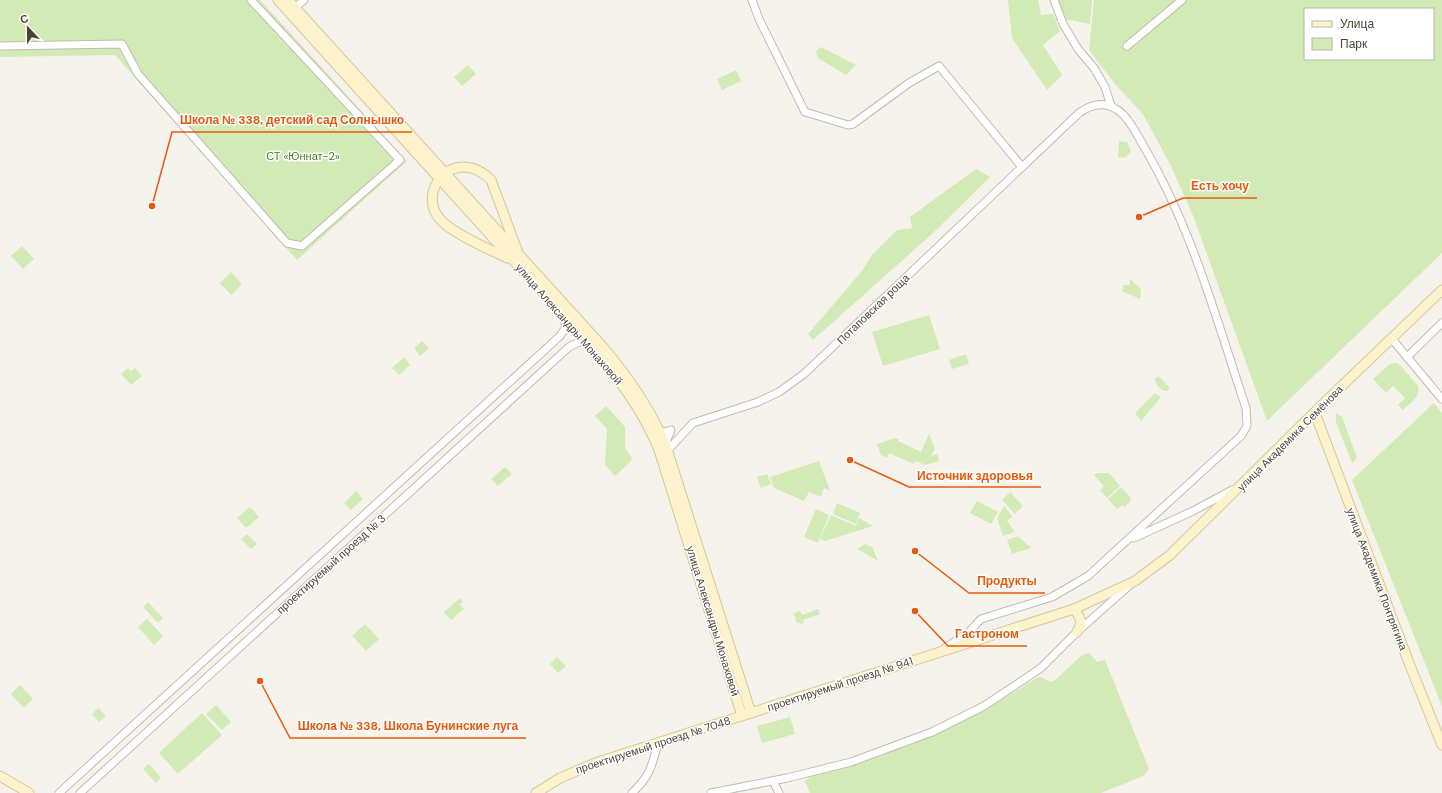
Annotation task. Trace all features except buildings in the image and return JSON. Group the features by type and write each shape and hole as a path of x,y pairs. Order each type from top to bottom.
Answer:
{"main road":[{"name":"улица Александры Монаховой","path":"278,0 442,176"},
{"name":"улица Александры Монаховой","path":"288,0 516,258 623,371 646,405 657,434 667,473 746,714"},
{"path":"467,166 484,173 491,180 516,258 444,224 437,216 433,203 433,194 442,176 451,169 467,166"},
{"name":"улица Александры Монаховой","path":"516,258 564,317 622,384 657,434"},
{"name":"улица Академика Семёнова","path":"929,656 1074,609 1135,581 1170,555 1442,290"},
{"name":"улица Академика Понтрягина","path":"1315,413 1409,663 1442,745"},
{"path":"1074,609 1080,616 1081,622 1081,626 1077,632"},
{"name":"проектируемый проезд № 941","path":"746,714 929,656"},
{"name":"проектируемый проезд № 7048","path":"536,793 574,771 746,714"},
{"path":"0,776 29,793"}],"street":[{"path":"0,46 122,44 138,74 287,243 302,246 400,160 251,0"},
{"path":"295,8 304,0"},
{"path":"752,0 759,19 804,112 848,125 853,124 908,83 939,66 1022,167"},
{"path":"929,656 962,637 981,620 1052,598 1094,572 1241,436 1247,426 1247,413 1186,230 1159,174 1132,127 1120,112 1111,106 1105,87 1094,68 1078,49 1063,24 1054,0"},
{"path":"1127,46 1182,0"},
{"name":"Потаповская роща","path":"657,434 671,430 659,460 693,423 758,402 795,381 823,357 1083,110 1095,105 1111,106"},
{"name":"проектируемый проезд № 3","path":"61,791 560,336 566,327 564,317"},
{"path":"1407,357 1442,323"},
{"path":"1392,339 1442,399"},
{"name":"проектируемый проезд № 3","path":"80,793 569,347 581,341 586,341"},
{"path":"1127,542 1170,520 1225,495 1252,475"},
{"path":"1162,509 1160,514 1163,519 1170,520"},
{"name":"улица Академика Семёнова","path":"712,793 773,781 851,762 932,732 984,706 1018,685 1054,656 1077,632 1135,581"},
{"path":"632,793 644,782 651,771 658,743"},
{"path":"773,781 779,793"}],"green space":[{"name":"СТ «Юннат-2»","path":"0,0 260,0 407,161 297,260 115,55 0,57"},
{"path":"1008,0 1038,0 1041,15 1053,14 1060,31 1043,45 1062,75 1047,90 1012,38"},
{"path":"1053,0 1092,0 1090,24 1064,19"},
{"path":"1094,0 1442,0 1442,253 1267,421 1194,218 1171,166 1143,114 1115,84 1089,50"},
{"path":"821,47 856,65 846,75 818,58 816,51"},
{"path":"468,65 476,74 462,86 454,77"},
{"path":"736,70 741,81 722,90 717,79"},
{"path":"1119,141 1127,142 1131,152 1125,158 1118,157"},
{"path":"976,169 990,177 933,233 813,340 808,334 862,271 872,255 897,230 912,228 910,217"},
{"path":"22,246 34,259 23,269 11,256"},
{"path":"231,272 242,284 231,295 220,283"},
{"path":"1130,279 1141,289 1140,299 1122,291 1124,285 1130,285"},
{"path":"929,315 940,349 883,366 872,332"},
{"path":"422,341 429,348 420,356 414,348"},
{"path":"966,354 969,364 952,369 949,360"},
{"path":"404,357 410,365 399,375 392,368"},
{"path":"1390,364 1399,364 1418,386 1419,390 1412,402 1403,410 1398,405 1405,398 1393,386 1386,393 1373,379"},
{"path":"128,368 131,371 135,368 142,376 131,385 121,374"},
{"path":"1158,376 1170,388 1167,391 1160,389 1157,385 1155,379"},
{"path":"1155,393 1161,397 1141,421 1135,413"},
{"path":"1434,403 1442,413 1442,706 1352,480"},
{"path":"606,406 625,427 625,448 632,458 631,461 615,476 605,465 607,429 595,416"},
{"path":"1336,413 1342,417 1357,458 1352,463 1336,422"},
{"path":"929,434 935,449 931,456 937,454 939,461 925,465 916,461 914,464 889,453 887,458 881,455 877,444 895,438 899,439 898,441 921,452"},
{"path":"819,461 830,491 824,488 821,497 809,492 804,501 774,488 770,477"},
{"path":"505,467 512,474 498,486 491,479"},
{"path":"1097,473 1109,473 1120,486 1107,498 1100,490 1104,486 1094,475"},
{"path":"767,474 771,484 761,488 757,477"},
{"path":"1121,487 1130,497 1131,501 1124,507 1122,505 1117,509 1108,499"},
{"path":"356,491 363,499 351,510 344,503"},
{"path":"1010,492 1023,506 1015,514 1002,500"},
{"path":"977,501 998,512 991,524 970,513"},
{"path":"837,503 860,513 856,524 833,514"},
{"path":"1004,506 1012,516 1007,521 1015,532 1003,536 997,518"},
{"path":"250,507 259,517 246,528 237,518"},
{"path":"816,509 829,515 818,543 804,537"},
{"path":"831,515 856,526 859,518 873,526 825,541 820,539"},
{"path":"247,534 257,544 251,549 241,539"},
{"path":"1018,536 1031,548 1012,554 1007,540"},
{"path":"865,544 872,547 878,561 857,549"},
{"path":"460,598 463,602 460,604 464,609 451,620 444,612"},
{"path":"148,602 163,618 158,623 143,607"},
{"path":"818,609 820,614 803,620 804,623 801,624 796,622 794,613 800,611 802,615"},
{"path":"147,619 163,636 154,645 138,627"},
{"path":"365,624 379,639 366,651 352,636"},
{"path":"1089,653 1097,662 1105,660 1149,769 1143,776 1101,793 810,793 805,781 811,776 870,759 928,737 983,710 1036,678 1040,677 1051,682 1055,680 1082,655"},
{"path":"557,657 566,666 558,673 550,664"},
{"path":"20,685 33,699 24,708 11,694"},
{"path":"216,705 231,722 222,730 206,714"},
{"path":"98,708 106,716 99,722 92,714"},
{"path":"202,713 222,735 178,774 159,753"},
{"path":"790,717 795,734 762,743 757,726"},
{"path":"149,764 161,778 156,783 143,769"}],"place":[{"name":"Школа № 338, детский сад Солнышко","path":"152,206"},
{"name":"Есть хочу","path":"1139,217"},
{"name":"Источник здоровья","path":"850,460"},
{"name":"Продукты","path":"915,551"},
{"name":"Гастроном","path":"915,611"},
{"name":"Школа № 338, Школа Бунинские луга","path":"260,681"}]}
